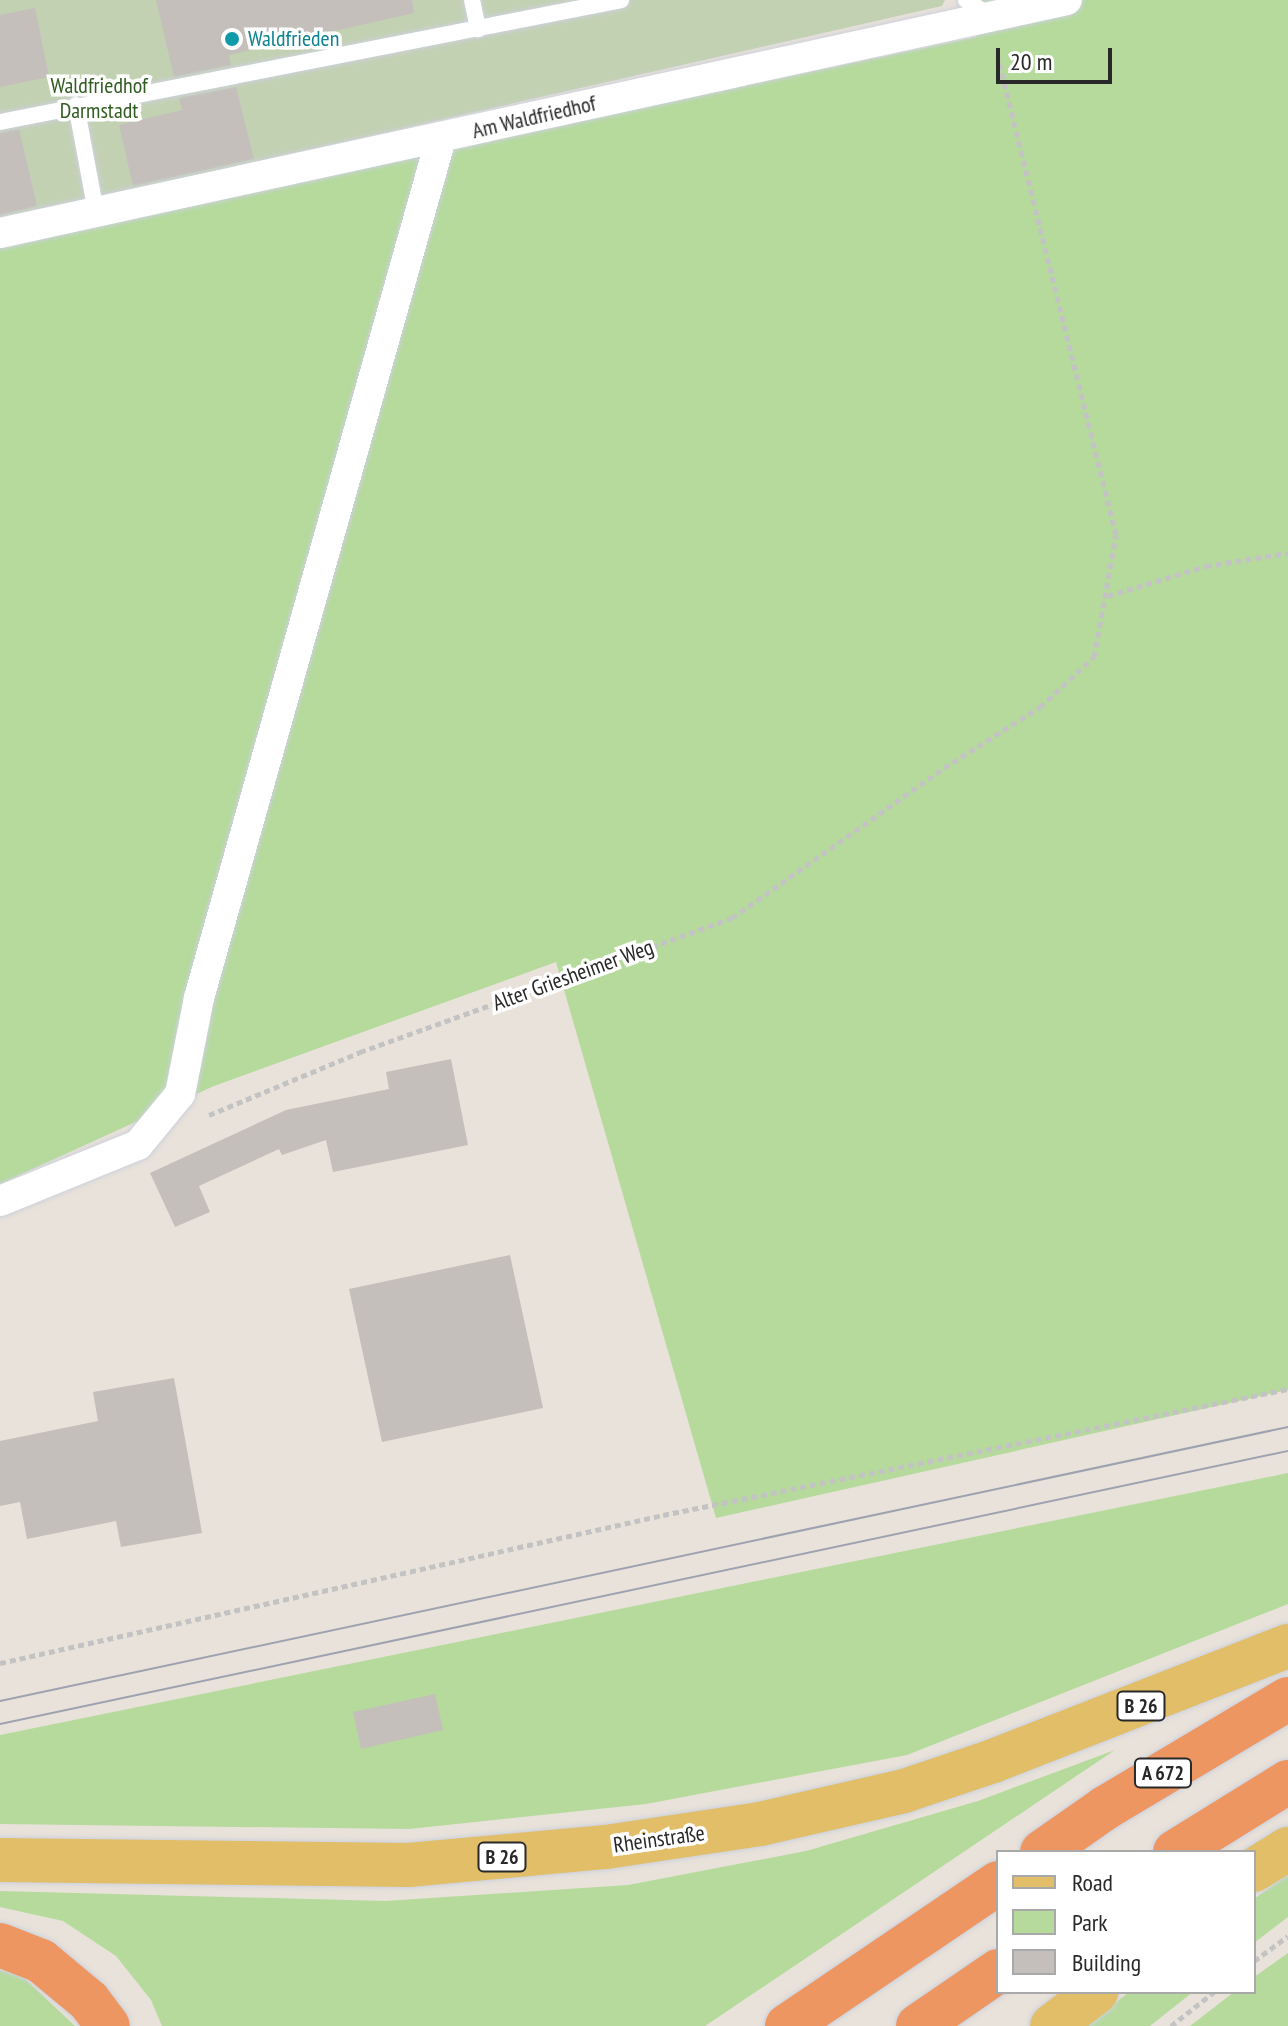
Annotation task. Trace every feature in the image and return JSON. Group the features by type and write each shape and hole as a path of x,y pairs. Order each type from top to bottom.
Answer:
{"highway":[{"name":"A 672","path":"1045,1850 1105,1808 1288,1699"},
{"path":"1178,1850 1288,1782"},
{"path":"787,2026 996,1884"},
{"path":"0,1945 41,1961 89,2001 108,2026"},
{"path":"918,2026 996,1972"}],"main road":[{"name":"Rheinstraße","path":"0,1860 408,1865 606,1847 760,1824 904,1791 978,1766 1288,1646"},
{"path":"1256,1869 1288,1849"},
{"path":"1052,2026 1093,1994"}],"street":[{"name":"Am Waldfriedhof","path":"0,233 441,138 979,5 1067,0"},
{"path":"0,1201 138,1145 180,1094 203,982 441,138"}],"lane":[{"path":"472,0 478,29"},
{"path":"0,122 621,0"},
{"path":"76,105 96,212"}],"path":[{"path":"979,5 1116,535 1108,596 1206,566 1288,553"},
{"name":"Alter Griesheimer Weg","path":"138,1145 360,1052 732,918 1040,707 1094,657 1108,596"},
{"path":"0,1663 663,1515 1288,1389"},
{"path":"1256,1960 1288,1936"},
{"path":"1171,2026 1211,1994"}],"green space":[{"name":"Waldfriedhof Darmstadt","path":"0,0 945,0 942,6 0,220"},
{"path":"968,0 1288,0 1288,1390 716,1518 556,962 214,1086 0,1184 0,242 976,37"},
{"path":"1288,1473 1288,1604 907,1755 646,1804 409,1829 0,1824 0,1735"},
{"path":"1115,1750 705,2026 162,2026 151,2000 116,1956 63,1921 0,1907 0,1891 385,1901 628,1885 806,1851 978,1801"},
{"path":"1288,1874 1288,1917 1256,1941 1256,1898"},
{"path":"1288,1953 1288,2026 1190,2026 1231,1994 1256,1994 1256,1976"},
{"path":"0,1970 23,1977 75,2026 0,2026"},
{"path":"1126,1994 1190,1994 1150,2026 1086,2026"}],"building":[{"name":"Waldfrieden","path":"156,0 412,0 414,13 229,55 231,65 174,77"},
{"path":"35,8 49,77 0,87 0,15"},
{"path":"236,87 254,159 133,186 119,125 182,110 179,98"},
{"path":"19,129 37,206 0,215 0,133"},
{"path":"451,1059 468,1145 333,1172 326,1140 282,1155 279,1149 199,1186 210,1212 175,1227 150,1173 286,1110 389,1089 386,1072"},
{"path":"510,1255 543,1408 382,1442 349,1289"},
{"path":"174,1378 202,1533 121,1547 116,1521 27,1539 20,1502 0,1506 0,1441 98,1421 93,1392"},
{"path":"435,1694 443,1730 361,1749 353,1712"}],"tram line":[{"path":"0,1701 1288,1427"},
{"path":"0,1724 1288,1451"}],"place":[{"name":"Waldfrieden","path":"232,39"}]}
